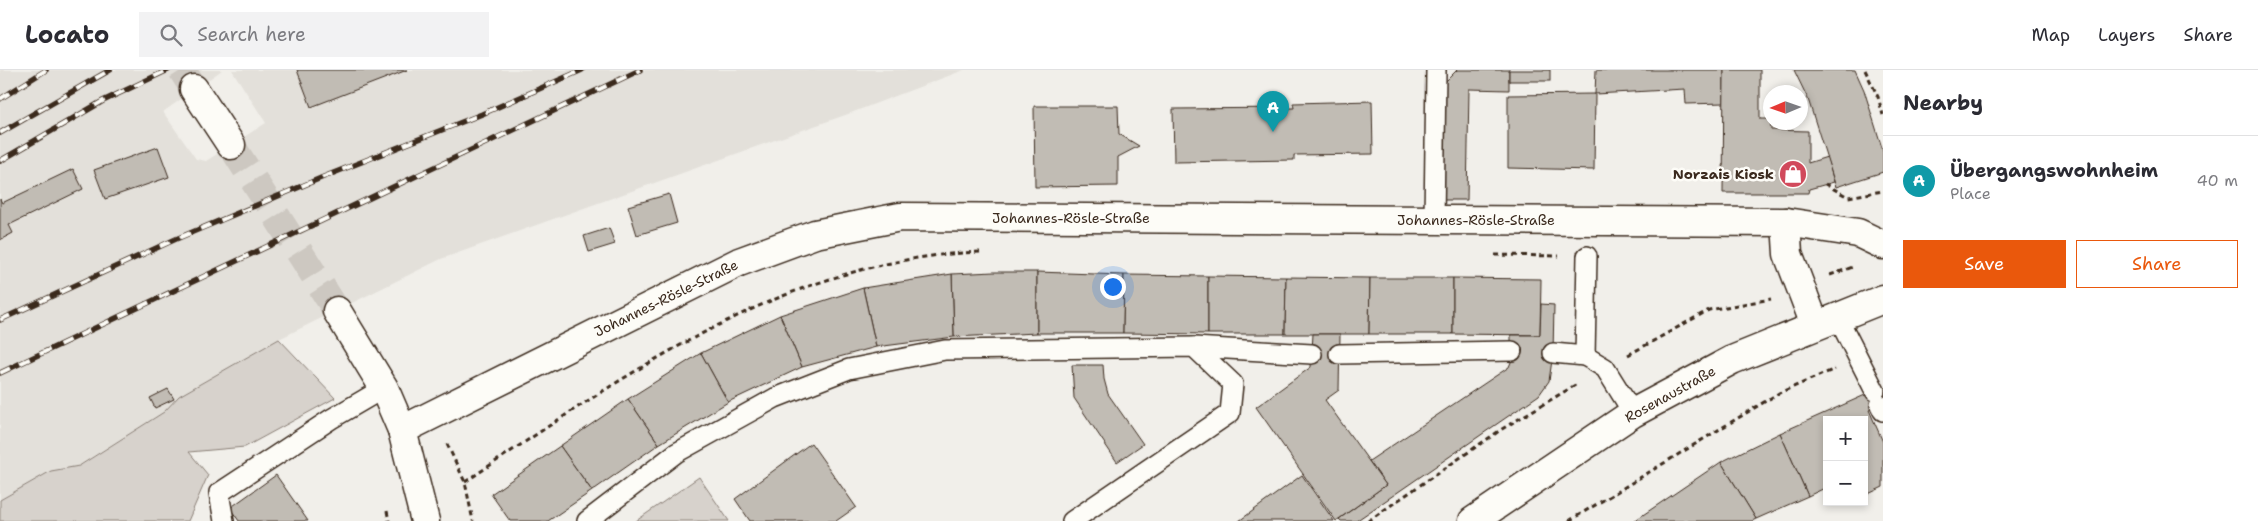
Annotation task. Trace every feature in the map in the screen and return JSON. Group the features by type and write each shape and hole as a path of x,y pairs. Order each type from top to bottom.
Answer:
{"street":[{"path":"194,89 231,145"},
{"name":"Johannes-Rösle-Straße","path":"402,430 739,262 815,234 900,217 1786,222 1858,233 1883,244"},
{"path":"1786,222 1788,254 1801,287 1826,321"},
{"name":"Rosenaustraße","path":"1480,519 1632,413 1732,360 1826,321 1881,294"},
{"path":"337,311 384,388 402,430 425,521"}],"lane":[{"path":"1434,220 1436,70"},
{"path":"1585,356 1587,256"},
{"path":"1826,321 1859,358 1879,402"},
{"path":"1072,521 1230,414 1232,384 1194,347"},
{"path":"587,521 676,453 776,398 849,369 945,350 1194,347 1312,354"},
{"path":"1339,354 1512,351"},
{"path":"1553,353 1585,356 1605,368 1632,413"},
{"path":"224,521 219,493 331,419 384,388"}],"path":[{"path":"1865,70 1878,97 1883,115"},
{"path":"1825,184 1848,197 1883,192"},
{"path":"465,482 619,380 694,337 776,298 860,270 900,260 952,253 989,252"},
{"path":"1486,255 1561,256"},
{"path":"1622,358 1709,310 1770,300 1854,266"},
{"path":"1569,521 1778,393 1859,358"},
{"path":"1368,521 1502,429 1586,379"},
{"path":"402,430 446,444 465,482 473,521"}],"shaded area":[{"path":"0,70 222,70 163,112 196,159 206,161 266,123 232,70 964,70 848,114 441,259 279,339 179,396 164,412 78,466 51,471 0,500"},
{"path":"279,339 335,398 245,447 189,452 208,475 188,521 0,521 0,500 51,471 79,466 164,412 179,396"},
{"path":"699,477 729,521 636,521"}],"building":[{"path":"297,70 407,70 311,107"},
{"path":"1457,70 1509,70 1509,90 1469,89 1467,200 1442,200 1443,84"},
{"path":"1509,70 1550,70 1550,81 1509,81"},
{"path":"1596,70 1724,70 1724,103 1686,104 1685,89 1595,94"},
{"path":"1724,70 1760,70 1760,119 1763,119 1763,130 1808,131 1808,163 1827,157 1834,182 1809,189 1808,193 1723,193"},
{"path":"1794,70 1855,70 1864,90 1883,151 1883,172 1836,187 1808,99 1808,85 1801,85"},
{"path":"1595,94 1594,170 1508,168 1508,95"},
{"path":"1372,101 1373,154 1294,155 1294,160 1174,162 1173,109 1294,108 1293,103"},
{"path":"1034,106 1118,106 1119,134 1139,146 1118,157 1118,186 1035,187"},
{"path":"158,147 169,177 105,199 94,170"},
{"path":"73,169 83,189 9,225 13,233 0,240 0,199 2,203"},
{"path":"669,194 677,223 637,235 628,206"},
{"path":"609,228 615,244 589,252 584,236"},
{"path":"1037,272 1037,333 954,337 952,274"},
{"path":"1037,272 1124,275 1123,333 1037,333"},
{"path":"952,274 954,337 876,347 863,288"},
{"path":"1124,275 1208,276 1208,334 1123,333"},
{"path":"1208,276 1286,277 1285,334 1208,334"},
{"path":"1286,277 1370,278 1369,334 1285,334"},
{"path":"1370,278 1453,278 1453,334 1369,334"},
{"path":"1453,278 1541,279 1540,335 1453,334"},
{"path":"863,288 876,347 802,367 780,315"},
{"path":"1541,304 1554,305 1553,353 1549,381 1539,395 1356,521 1341,521 1339,519 1386,485 1369,461 1509,367 1511,362 1511,335 1540,335"},
{"path":"780,315 802,367 728,402 701,353"},
{"path":"1313,334 1340,334 1339,390 1325,400 1386,485 1336,521 1256,407 1311,367"},
{"path":"701,353 728,402 659,444 628,399"},
{"path":"1072,365 1103,365 1108,394 1143,444 1117,462 1074,398"},
{"path":"1883,387 1883,404 1869,410 1883,442 1883,487 1868,494 1868,416 1823,416 1823,489 1808,496 1780,433"},
{"path":"168,389 174,399 155,408 150,398"},
{"path":"628,399 659,444 592,491 560,446"},
{"path":"1780,433 1808,496 1756,519 1721,462"},
{"path":"811,443 856,507 836,521 750,521 735,499"},
{"path":"560,446 592,491 548,521 510,521 491,494"},
{"path":"1721,462 1756,519 1752,521 1634,521"},
{"path":"276,475 308,521 239,521 230,508"},
{"path":"1302,475 1334,521 1239,521"}],"tunnel":[{"path":"182,70 194,89"},
{"path":"231,145 337,311"}],"railway":[{"path":"0,99 46,70"},
{"path":"0,133 110,70"},
{"path":"0,161 103,101 168,70"},
{"path":"0,320 176,239 321,178 482,114 582,70"},
{"path":"0,373 640,70"}],"place":[{"name":"Übergangswohnheim","path":"1273,132"},
{"name":"Norzais Kiosk","path":"1793,174"}]}
